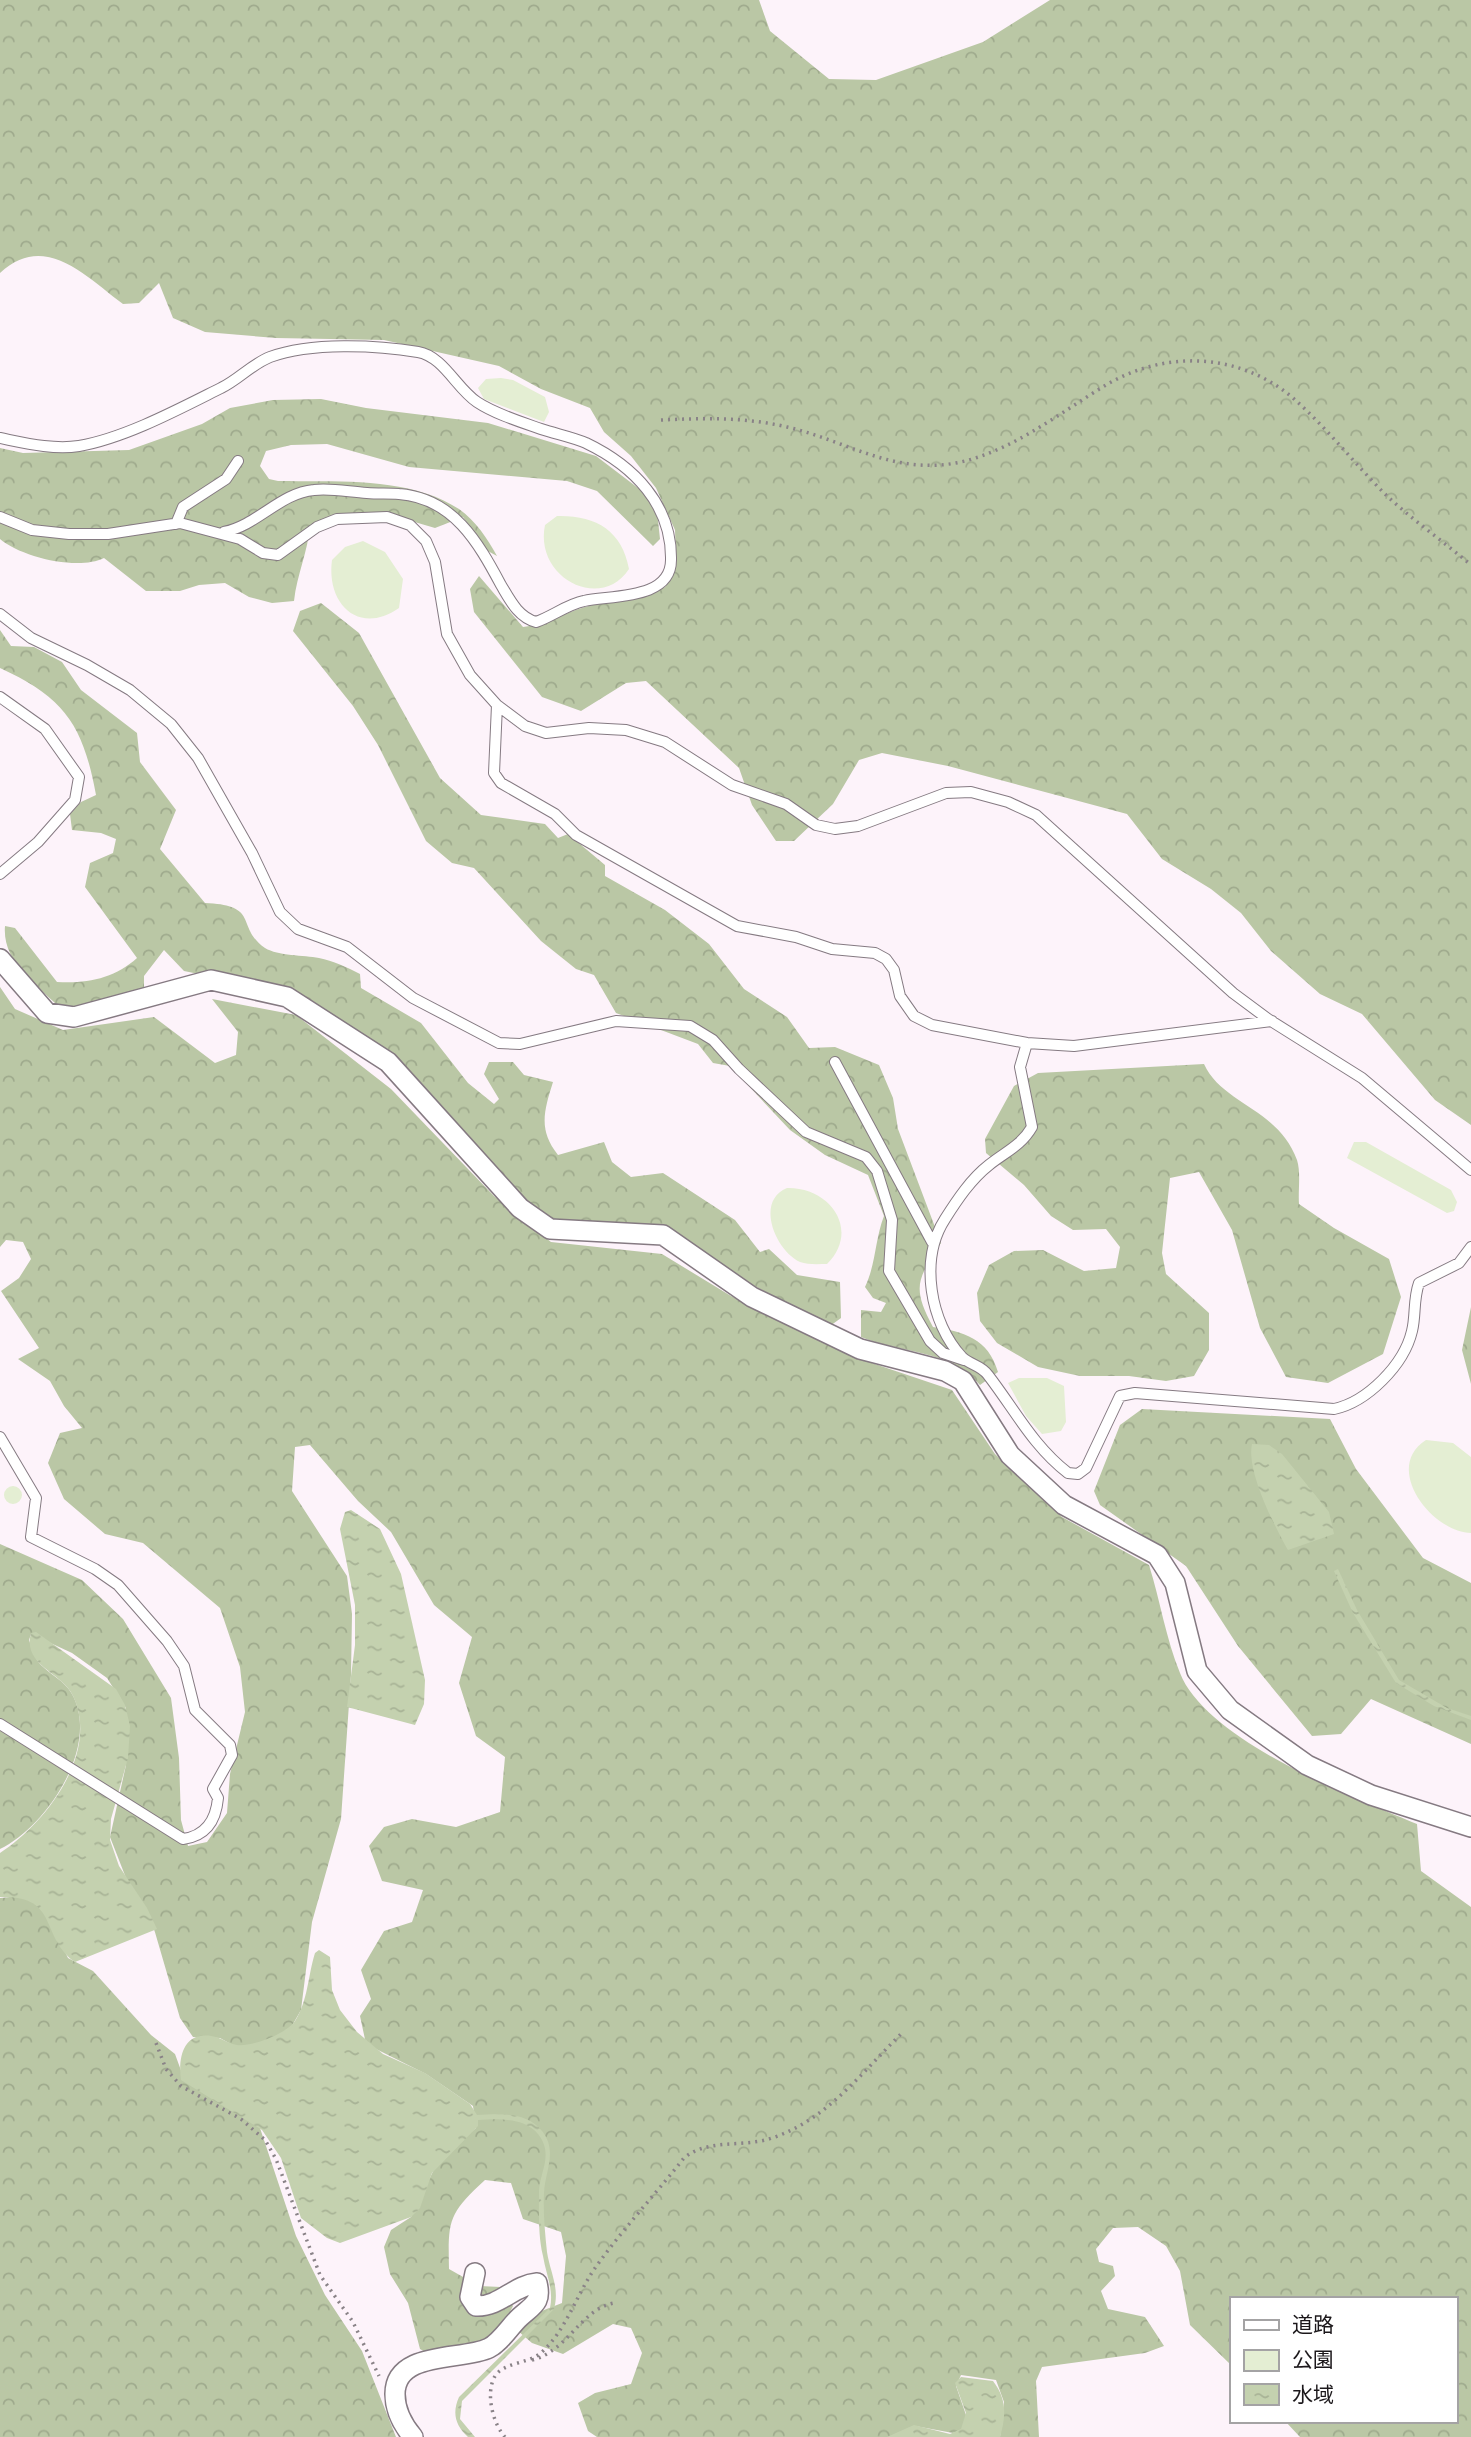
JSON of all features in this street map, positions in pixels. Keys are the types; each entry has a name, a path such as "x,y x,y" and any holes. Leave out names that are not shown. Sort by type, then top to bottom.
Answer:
{"street":[{"path":"0,959 47,1013 74,1017 211,980 287,997 388,1062 520,1208 550,1229 663,1235 752,1297 860,1349 945,1371 963,1381 1010,1455 1064,1506 1157,1555 1175,1583 1196,1671 1230,1710 1307,1765 1371,1795 1471,1827"},
{"path":"413,2437 395,2407 395,2387 406,2370 426,2360 491,2347 537,2305 540,2295 537,2283 524,2284 486,2306 476,2306 470,2297 475,2273"}],"lane":[{"path":"0,439 42,446 78,446 109,438 224,387 269,357 300,350 359,347 421,352 433,358 477,402 539,428 585,443 636,478 654,494 666,519 672,543 671,567 661,583 640,593 581,601 536,622 524,619 511,602 467,528 449,511 429,500 401,494 312,490 290,496 248,524 220,533"},
{"path":"176,524 183,508 226,479 238,461"},
{"path":"0,517 32,530 69,534 108,534 176,524 220,533 263,553 278,555 317,527 337,519 387,517 410,525 426,541 435,562 447,634 470,674 497,705 525,726 546,733 589,728 626,730 665,742 732,785 786,804 816,825 835,830 858,826 946,793 971,792 1008,802 1036,815 1233,993 1363,1078 1471,1170"},
{"path":"248,524 244,532 251,546"},
{"path":"0,614 31,638 130,690 171,724 198,758 224,810 251,853 280,912 298,929 347,947 413,998 499,1044 520,1044 616,1021 690,1026 713,1040 739,1069 806,1132 866,1157 877,1171 892,1220 889,1271 930,1341 943,1353 982,1367 1030,1438 1068,1473 1078,1474 1086,1468 1120,1396 1135,1393 1334,1409 1348,1406 1368,1394 1406,1346 1412,1331 1414,1297 1419,1283 1459,1263 1471,1247"},
{"path":"0,697 46,729 79,777 75,800 38,842 0,874"},
{"path":"497,705 494,773 500,783 555,814 576,835 737,926 796,937 832,949 875,953 886,959 894,970 900,996 914,1016 932,1025 1027,1043 1074,1046 1137,1035 1272,1021"},
{"path":"964,1360 948,1338 933,1299 930,1271 932,1242 964,1191 988,1166 1025,1139 1032,1127 1020,1067 1027,1043"},
{"path":"835,1062 932,1242"},
{"path":"0,1437 36,1497 32,1537 95,1569 118,1585 167,1641 184,1666 195,1710 230,1745 232,1755 213,1789 218,1798 211,1825 192,1838 183,1839 174,1836 0,1724"}],"path":[{"path":"661,420 740,418 788,427 876,458 907,465 941,465 967,461 999,449 1131,370 1179,359 1207,361 1241,368 1267,380 1293,398 1387,495 1471,565"},
{"path":"528,2361 542,2352 561,2329 572,2304 595,2269 684,2158 693,2151 709,2146 738,2145 772,2138 804,2124 839,2099 902,2033"},
{"path":"156,2043 166,2069 181,2085 241,2119 265,2140 276,2159 320,2275 354,2322 395,2407"},
{"path":"505,2437 493,2416 491,2393 495,2376 505,2368 552,2353 597,2309 614,2303"}],"green space":[{"path":"0,0 759,0 770,31 829,79 876,80 983,42 1050,0 1471,0 1471,1125 1435,1100 1362,1014 1320,994 1271,951 1241,913 1211,889 1162,859 1127,814 948,766 882,753 859,760 833,804 794,841 776,841 752,805 739,768 646,681 626,683 581,711 542,697 474,612 470,589 479,576 523,627 585,607 665,587 676,563 675,530 656,488 631,456 604,432 590,408 541,389 499,366 384,340 276,338 205,332 173,318 159,283 139,303 123,304 80,271 49,257 33,256 17,261 0,273"},
{"path":"486,379 513,380 545,397 549,412 544,422 484,399 478,388"},
{"path":"321,399 366,408 488,423 596,456 642,491 657,511 660,539 653,546 597,491 567,481 409,467 327,444 291,445 266,451 260,466 269,479 278,481 372,483 418,491 439,498 471,519 497,556 486,550 463,517 435,528 384,513 346,513 310,525 294,601 272,603 249,597 225,583 199,585 180,591 146,591 104,558 80,563 50,560 9,546 0,539 0,448 23,453 129,450 202,424 230,408 273,400"},
{"path":"557,516 583,518 605,528 620,544 629,569 617,582 603,588 587,588 572,583 559,574 544,544 545,525"},
{"path":"363,541 385,552 403,579 399,608 384,616 359,617 348,611 334,590 332,560 345,547"},
{"path":"321,603 359,633 440,778 481,815 545,824 558,838 568,834 605,865 605,876 665,910 709,944 744,989 787,1017 809,1048 835,1047 879,1065 893,1098 898,1129 941,1243 920,1283 926,1313 933,1327 965,1334 981,1344 988,1351 998,1372 980,1385 968,1373 940,1358 861,1337 861,1310 881,1312 886,1303 873,1298 865,1287 884,1216 868,1175 825,1155 790,1130 730,1066 713,1063 698,1044 616,1013 594,975 576,969 541,941 474,868 452,863 426,841 378,745 353,706 293,631 300,611"},
{"path":"0,630 11,646 34,647 62,662 81,690 137,733 140,762 176,810 160,849 205,903 234,908 241,913 256,940 270,951 324,959 360,974 361,988 421,1023 468,1083 494,1104 499,1099 484,1074 489,1062 513,1062 524,1075 553,1082 547,1102 545,1129 558,1155 604,1142 612,1162 631,1177 663,1173 735,1220 760,1252 769,1249 797,1275 840,1282 841,1318 830,1326 641,1226 563,1221 537,1213 391,1057 287,992 184,971 164,950 144,976 144,988 77,1007 57,1005 14,961 5,939 5,926 15,928 57,982 79,982 110,975 137,958 85,887 90,863 113,853 116,839 101,833 72,830 70,814 81,802 96,795 85,750 68,716 56,703 22,679 0,668"},
{"path":"0,987 15,1009 63,1030 154,1017 215,1063 236,1055 238,1032 212,999 296,1015 391,1089 494,1196 551,1242 662,1254 731,1296 860,1359 952,1390 995,1454 1062,1517 1149,1565 1171,1647 1180,1673 1195,1698 1219,1721 1284,1764 1417,1824 1421,1871 1471,1907 1471,2437 1300,2437 1287,2423 1457,2423 1457,2297 1230,2297 1230,2364 1190,2325 1180,2271 1166,2246 1138,2227 1113,2228 1096,2249 1099,2262 1113,2266 1115,2276 1101,2291 1108,2309 1145,2317 1164,2346 1145,2353 1042,2367 1036,2381 1039,2437 1000,2437 1004,2402 996,2380 961,2375 956,2386 966,2415 964,2429 953,2433 915,2426 893,2437 597,2437 588,2431 578,2403 595,2393 631,2384 642,2353 631,2328 613,2324 563,2354 532,2343 518,2331 539,2312 562,2303 566,2256 561,2232 523,2219 511,2183 485,2180 457,2210 450,2228 449,2269 479,2286 501,2287 513,2306 497,2330 479,2342 429,2354 420,2349 408,2303 390,2274 384,2247 391,2230 411,2217 440,2157 476,2128 473,2106 426,2074 366,2044 360,2016 371,1999 361,1970 384,1931 412,1922 423,1890 382,1881 369,1846 384,1827 412,1819 456,1827 500,1812 505,1757 476,1736 459,1683 472,1637 434,1605 391,1532 358,1501 310,1445 295,1447 292,1491 347,1576 352,1614 351,1675 341,1819 312,1922 301,2010 289,2031 243,2051 220,2038 193,2037 180,2018 152,1922 126,1878 110,1837 126,1765 126,1708 107,1678 72,1653 31,1634 29,1640 39,1663 66,1685 72,1694 79,1715 79,1737 74,1760 51,1804 35,1823 0,1849 0,1544 82,1580 123,1619 171,1698 179,1758 181,1820 188,1846 207,1842 227,1813 230,1774 245,1712 240,1667 220,1608 143,1543 105,1534 64,1499 48,1463 60,1433 82,1428 64,1406 50,1381 18,1359 39,1348 1,1291 19,1278 31,1259 23,1242 6,1240 0,1247"},
{"path":"1204,1064 1223,1089 1264,1117 1288,1143 1298,1165 1299,1204 1334,1228 1389,1259 1401,1297 1383,1354 1328,1383 1286,1377 1260,1328 1232,1230 1199,1172 1170,1178 1162,1253 1166,1274 1209,1313 1209,1350 1194,1376 1166,1381 1129,1376 1080,1376 1038,1367 997,1343 980,1321 977,1293 989,1265 1014,1251 1043,1250 1084,1271 1116,1268 1120,1247 1106,1229 1073,1230 1051,1216 1024,1185 986,1153 985,1139 1014,1086 1038,1073"},
{"path":"1354,1142 1366,1142 1451,1190 1457,1202 1454,1211 1447,1213 1347,1158"},
{"path":"787,1188 816,1195 836,1213 841,1225 841,1238 837,1251 827,1264 800,1262 791,1256 776,1237 770,1214 772,1203 777,1194"},
{"path":"1471,1307 1471,1384 1462,1350"},
{"path":"1019,1378 1047,1378 1064,1386 1066,1422 1061,1431 1042,1434 1026,1416 1008,1383"},
{"path":"1142,1409 1330,1419 1356,1469 1423,1558 1471,1583 1471,1744 1371,1699 1341,1734 1312,1736 1238,1646 1186,1566 1100,1505 1094,1491 1120,1425"},
{"path":"1426,1440 1453,1443 1471,1457 1471,1533 1456,1530 1441,1522 1417,1497 1409,1466 1414,1452"},
{"path":"13,1486 19,1489 22,1495 19,1501 13,1504 7,1501 4,1495 7,1489"},
{"path":"20,1896 44,1907 68,1958 93,1971 151,2035 175,2054 183,2076 259,2125 296,2236 325,2295 362,2351 396,2437 0,2437 0,1898"}],"water":[{"path":"1252,1444 1269,1445 1282,1454 1329,1512 1334,1534 1288,1550 1257,1483 1251,1455"},
{"path":"351,1510 380,1529 401,1574 425,1680 424,1704 415,1725 347,1707 355,1645 355,1605 340,1529 345,1512"},
{"path":"1338,1569 1357,1610 1399,1680 1447,1708 1471,1716 1471,1720 1434,1706 1396,1683 1353,1613 1334,1571"},
{"path":"36,1632 116,1689 125,1705 130,1726 128,1758 111,1819 110,1840 119,1866 147,1908 157,1929 75,1962 64,1952 41,1910 19,1898 0,1897 0,1853 35,1824 64,1785 74,1763 79,1740 80,1718 73,1696 32,1653 31,1633"},
{"path":"319,1950 330,1957 332,1990 340,2010 357,2032 383,2054 425,2073 470,2104 477,2115 520,2117 536,2125 547,2139 550,2154 544,2193 544,2215 547,2252 556,2301 554,2309 462,2401 460,2419 475,2437 468,2437 458,2423 455,2414 459,2397 550,2308 550,2288 539,2224 539,2191 546,2156 543,2141 538,2134 526,2124 518,2122 478,2120 478,2126 432,2173 420,2208 411,2217 340,2243 327,2238 301,2218 281,2158 262,2130 181,2080 180,2063 184,2048 194,2038 211,2036 243,2045 268,2039 291,2026 303,2005 315,1953"},
{"path":"961,2377 993,2381 998,2388 1004,2408 1000,2437 887,2437 914,2425 950,2434 961,2429 966,2413 955,2383"}]}
